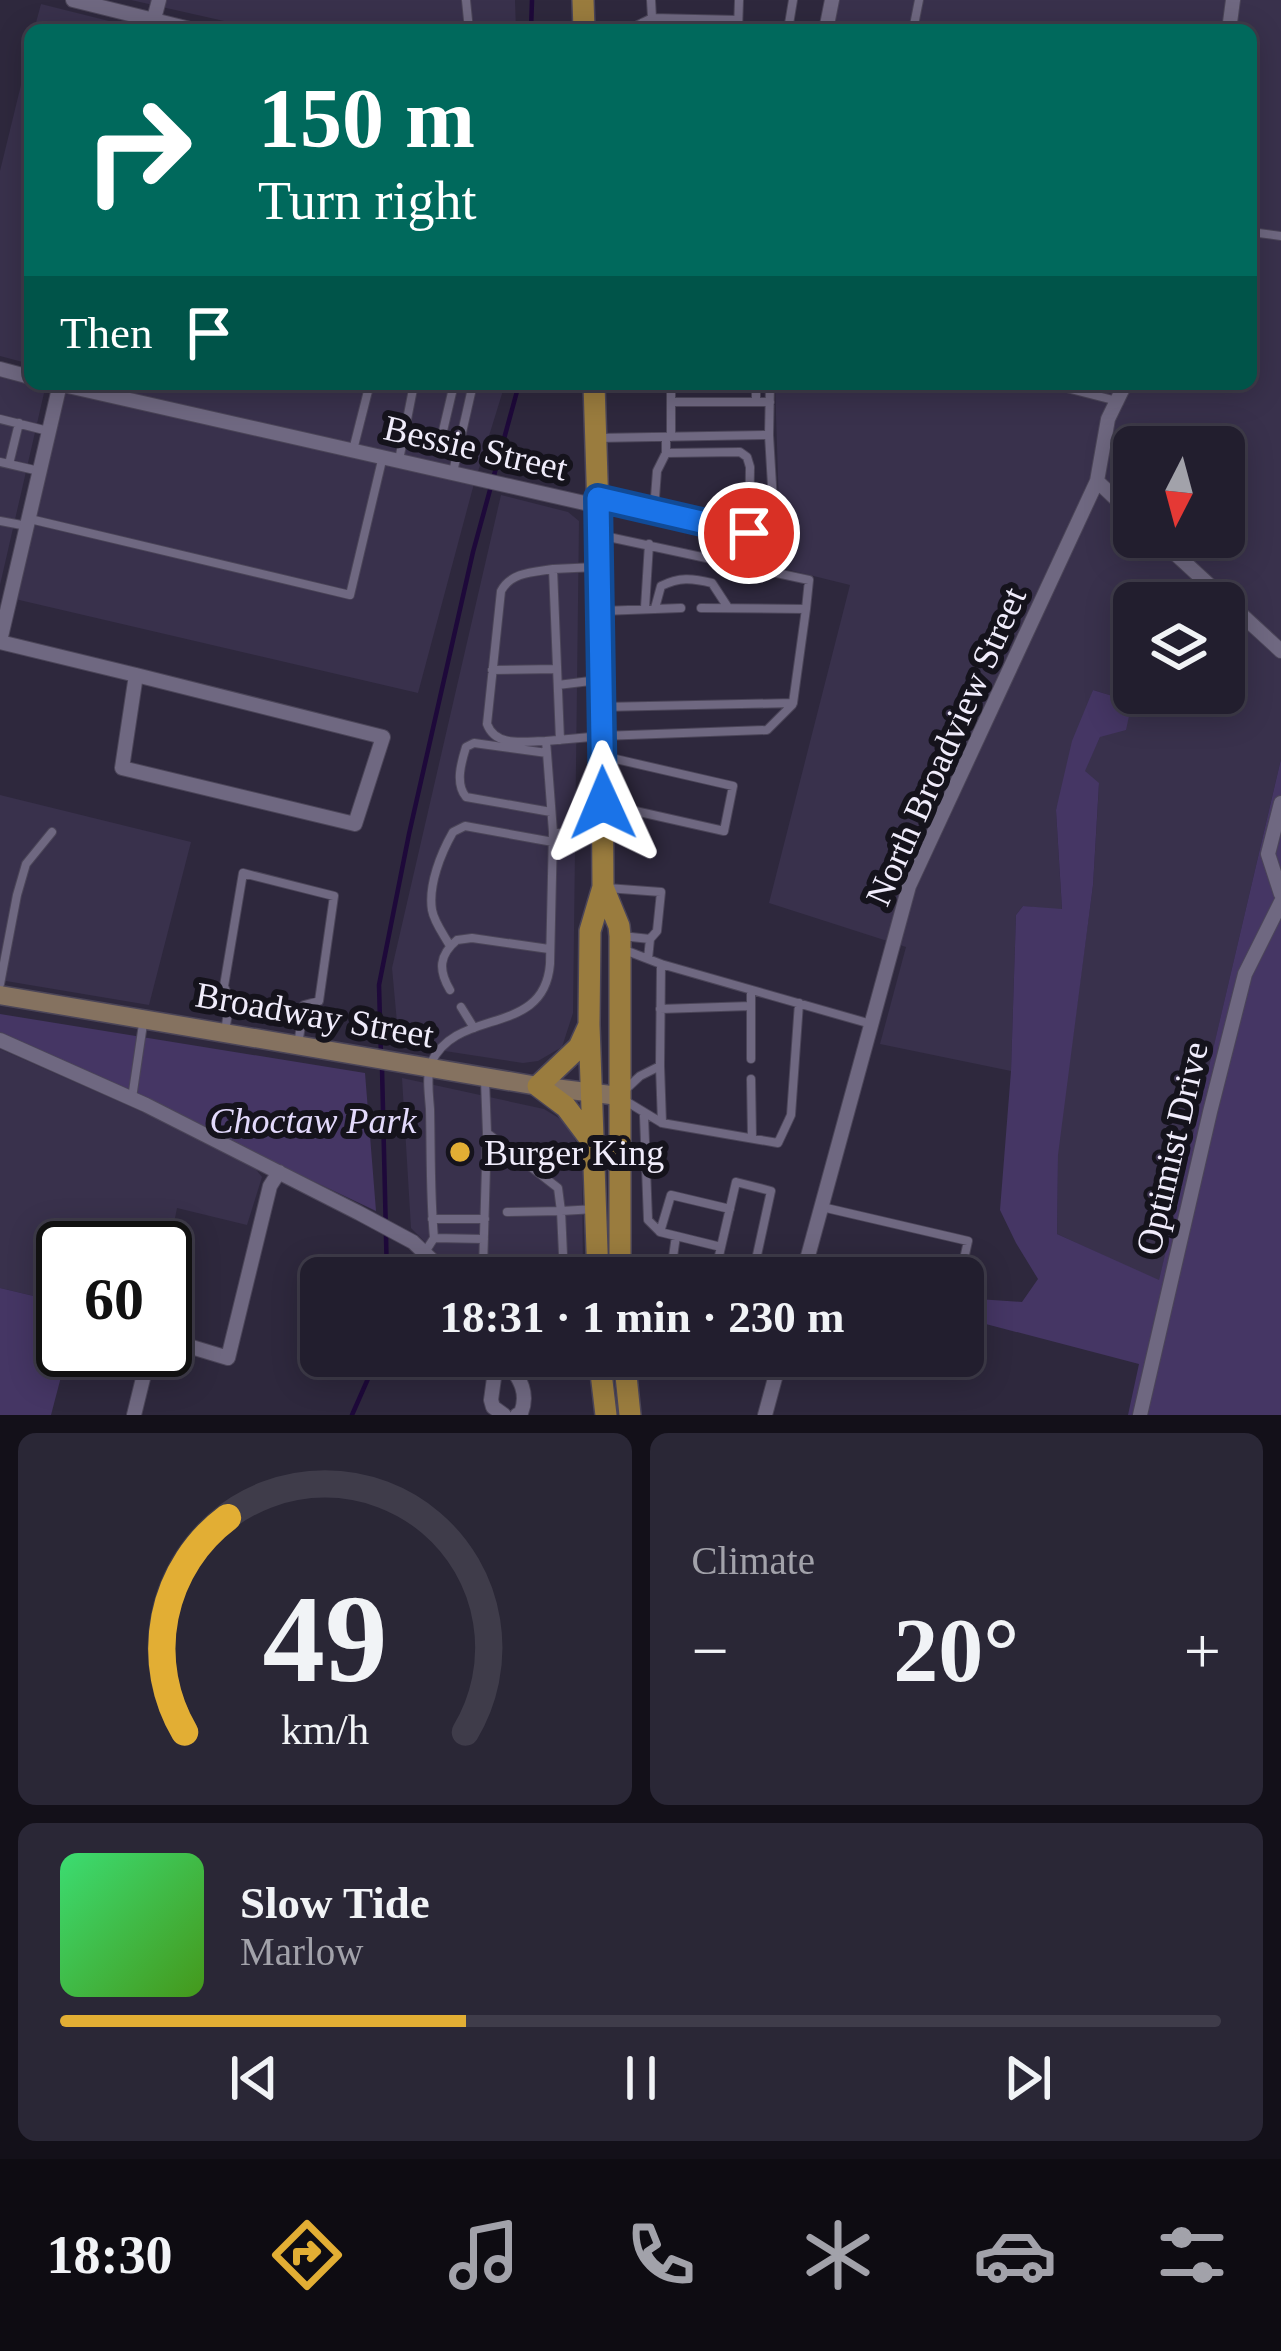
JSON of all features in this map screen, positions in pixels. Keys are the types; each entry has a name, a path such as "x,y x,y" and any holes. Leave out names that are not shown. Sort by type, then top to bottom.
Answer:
{"main road":[{"path":"594,390 604,841 604,887 590,931 597,1257"},
{"path":"604,887 620,942 620,1257"},
{"name":"Broadway Street","path":"0,995 619,1096"},
{"path":"590,1025 579,1047 538,1086 566,1107 594,1144"},
{"path":"601,1377 606,1415"},
{"path":"626,1377 630,1415"}],"street":[{"path":"73,0 150,24"},
{"path":"59,390 28,522 7,584 0,642 136,675 383,737 355,824 122,768 136,675"},
{"name":"Bessie Street","path":"87,390 598,502"},
{"name":"North Broadview Street","path":"808,1257 909,886 1096,481 1108,419 1122,390"},
{"path":"1096,481 1113,497"},
{"path":"1180,558 1281,651"},
{"name":"Optimist Drive","path":"1139,1415 1245,974 1281,898 1268,854 1281,802"},
{"path":"0,1040 279,1172 429,1257"},
{"path":"192,1347 228,1358 270,1186 279,1172"},
{"path":"134,1415 143,1377"},
{"path":"496,1377 491,1400 504,1415"},
{"path":"517,1377 526,1401 517,1415"},
{"path":"764,1415 775,1377"}],"lane":[{"path":"651,0 652,18"},
{"path":"642,23 652,18 726,24"},
{"path":"0,521 28,522 350,595 391,458 405,428 413,390"},
{"path":"405,428 442,435 453,390"},
{"path":"457,473 471,390"},
{"path":"654,511 657,470 666,453 671,390"},
{"path":"756,390 756,402"},
{"path":"598,502 770,537 774,519 770,390"},
{"path":"1074,390 1117,401"},
{"path":"353,450 368,391"},
{"path":"671,402 770,402"},
{"path":"0,419 50,431"},
{"path":"19,423 4,463 40,471"},
{"path":"596,438 769,436"},
{"path":"666,453 740,452 746,457 750,466 749,533"},
{"path":"598,535 808,580 794,703 766,730 602,746"},
{"path":"649,544 650,608"},
{"path":"599,567 553,568 504,584 498,602 487,724 491,734 503,741 560,740 602,746 733,786 724,831 603,803"},
{"path":"553,568 560,740"},
{"path":"650,608 661,586 691,578 712,583 728,607"},
{"path":"601,611 681,608"},
{"path":"700,608 806,609"},
{"path":"492,670 557,669"},
{"path":"558,685 601,680"},
{"path":"601,707 794,703"},
{"path":"434,1238 420,1065 447,1041 523,1011 536,1002 549,976 553,837 546,741"},
{"path":"547,753 474,743 464,751 459,780 466,797 551,812"},
{"path":"450,946 434,917 432,896 453,832 465,826 604,841"},
{"path":"0,984 26,864 52,832"},
{"path":"225,1033 230,1001 224,986 243,873 334,896 319,1001 304,1005 298,1045"},
{"path":"604,887 661,892 658,931 650,939 620,942"},
{"path":"648,959 650,939"},
{"path":"450,990 441,968 445,952 457,940 549,949"},
{"path":"620,942 661,964 871,1024"},
{"path":"661,964 662,1123"},
{"path":"751,990 752,1059"},
{"path":"660,1066 640,1076 619,1096 662,1123 778,1143 791,1115 799,1004"},
{"path":"660,1009 751,1006"},
{"path":"460,1007 474,1028"},
{"path":"132,1099 144,1018"},
{"path":"483,1257 485,1077"},
{"path":"752,1079 752,1138"},
{"path":"644,1114 648,1220 660,1232 721,1247"},
{"path":"488,1133 558,1188 560,1257"},
{"path":"719,1257 736,1182 771,1191 757,1257"},
{"path":"660,1232 671,1195 730,1209"},
{"path":"821,1206 968,1240 964,1257"},
{"path":"507,1212 596,1209"},
{"path":"433,1220 485,1219"},
{"path":"673,1257 676,1236"},
{"path":"419,1248 434,1238 484,1239"}],"shaded area":[{"path":"131,0 515,0 516,24 237,24"},
{"path":"835,0 1281,0 1281,759 1159,1281 1057,1234 1058,1147 1093,885 1099,784 1084,771 1100,737 1120,714 1245,714 1245,582 1113,582 1113,696 1093,690 1056,810 1062,910 1023,906 1016,915 1011,1071 880,1044 906,947 769,903 850,585 781,568 775,390 1257,390 1257,24 829,24"},
{"path":"41,4 121,24 36,24"},
{"path":"24,73 24,362 0,356 0,171"},
{"path":"0,377 24,382 24,390 44,393 0,585"},
{"path":"67,390 503,390 418,693 15,599"},
{"path":"501,495 568,512 579,521 573,1013 562,1047 538,1061 523,1063 399,1044 392,968"},
{"path":"0,795 191,842 149,1005 0,980"},
{"path":"0,1049 156,1118 254,1167 262,1177 247,1225 177,1208 174,1221 36,1221 36,1297 0,1288"},
{"path":"402,1078 544,1109 570,1125 582,1161 583,1257 440,1257 411,1228"}],"green space":[{"path":"1093,690 1113,696 1113,714 1129,714 1126,730 1100,737 1085,771 1099,783 1093,885 1058,1155 1057,1234 1159,1280 1281,759 1281,1415 1128,1415 1139,1364 984,1323 984,1299 1022,1302 1038,1279 1000,1210 1016,915 1023,906 1062,909 1056,810 1072,741"},
{"name":"Choctaw Park","path":"0,1014 365,1073 376,1211 111,1085 0,1040"},
{"path":"0,1288 36,1297 36,1377 61,1377 51,1415 0,1415"}],"waterway":[{"path":"531,24 532,0"},
{"path":"381,1056 379,985 409,834 473,552 517,390"},
{"path":"382,1068 386,1257"},
{"path":"352,1415 369,1377"}],"place":[{"name":"Burger King","path":"460,1152"}],"route":[{"path":"603,803 598,498 749,533"}]}
